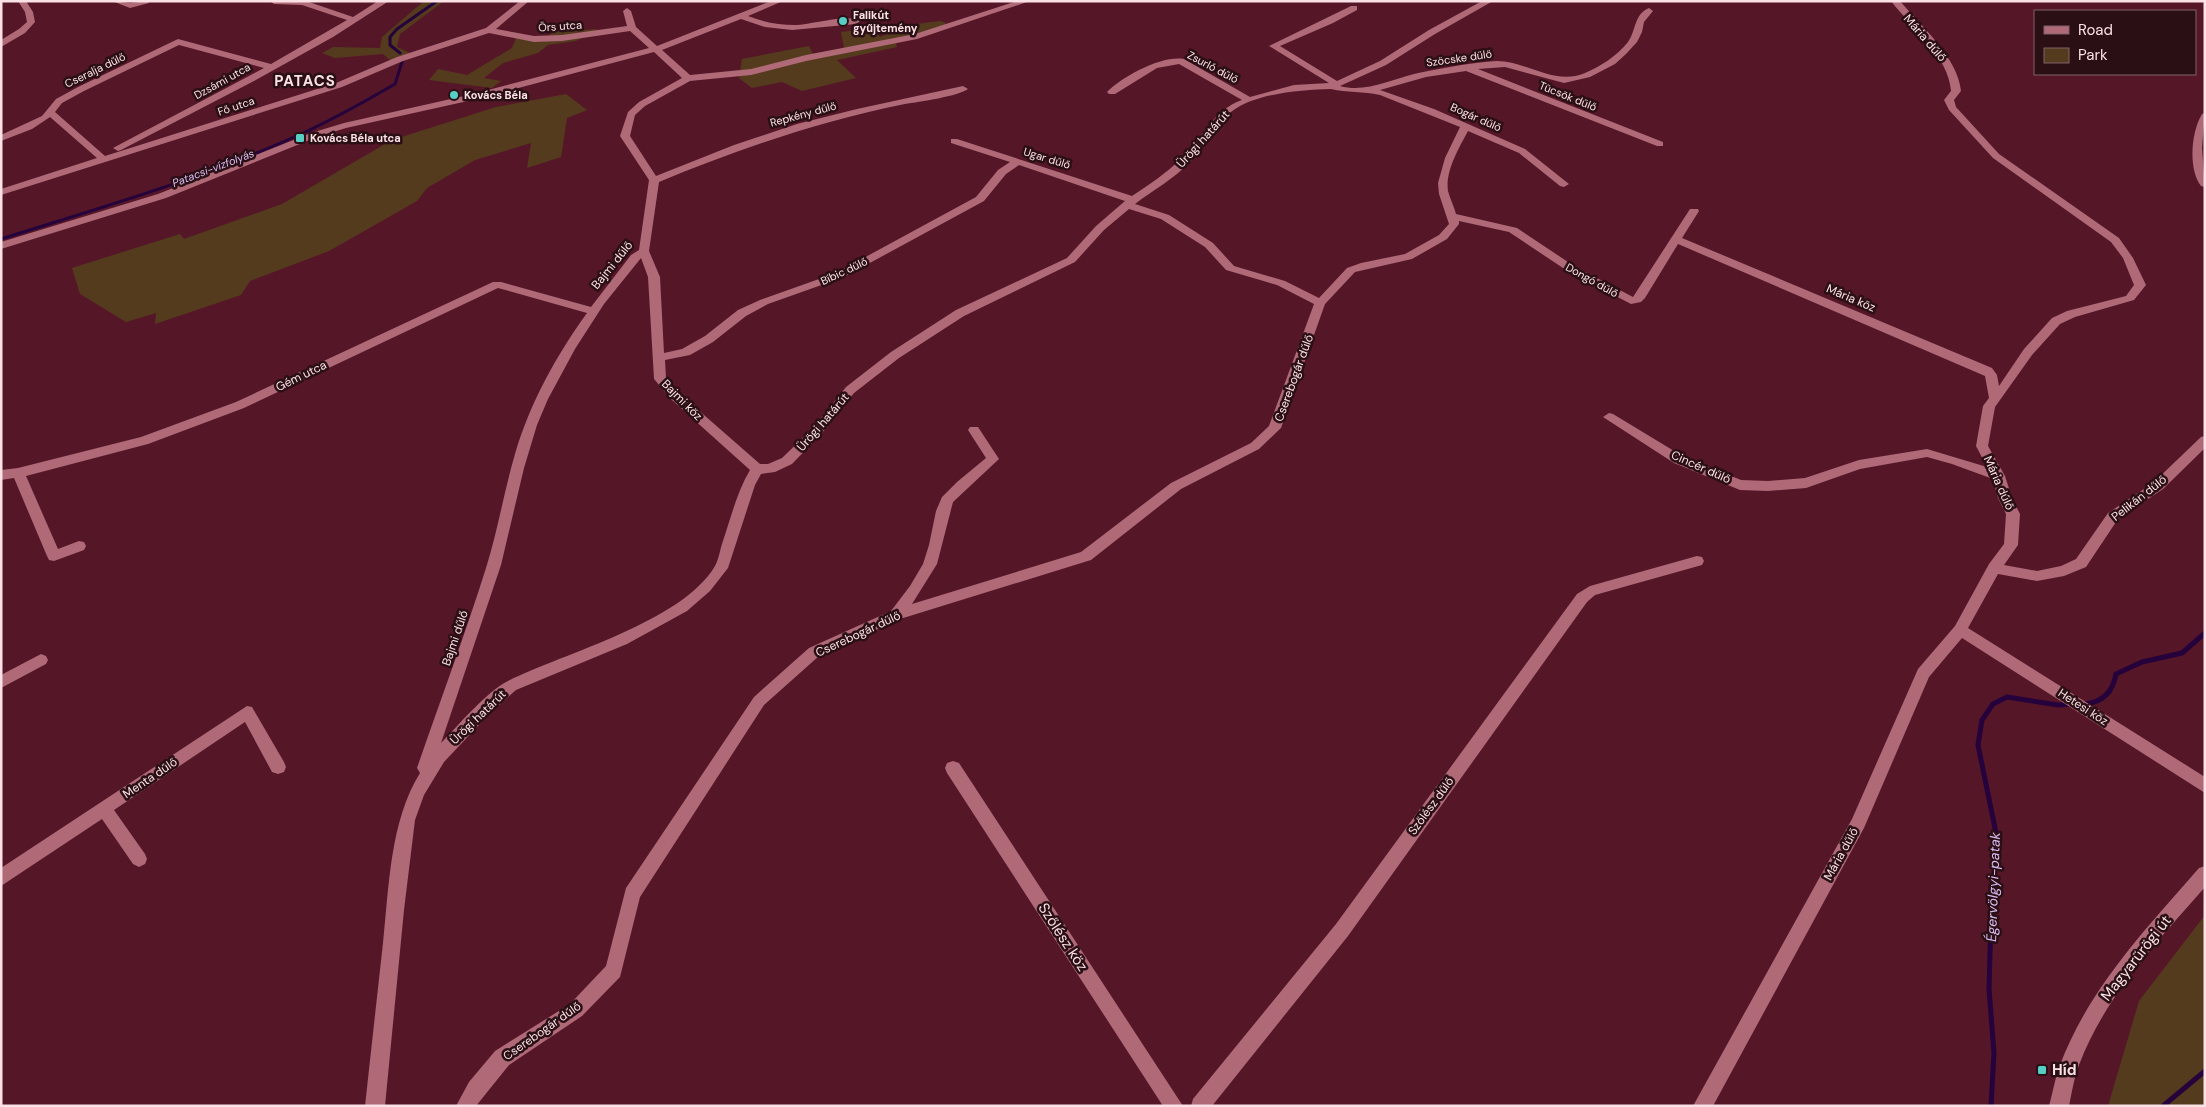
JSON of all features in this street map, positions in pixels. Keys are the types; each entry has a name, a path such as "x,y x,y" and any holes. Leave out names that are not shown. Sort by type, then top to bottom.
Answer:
{"street":[{"path":"1,44 22,31 31,22 29,12 22,1"},
{"path":"116,1 126,6 135,7 145,3"},
{"path":"274,1 303,3 355,20"},
{"name":"Dzsámi utca","path":"65,172 197,108 355,20 367,10 385,1"},
{"name":"Fő utca","path":"1,192 339,85 400,59 489,30 525,1"},
{"path":"1,246 180,189 314,135 344,126 474,97 655,49 779,1"},
{"path":"654,180 625,136 631,114 642,104 688,78 751,72 806,58 917,36 1026,1"},
{"name":"Ürögi határút","path":"375,1106 396,901 407,820 417,792 438,757 487,706 511,686 622,640 682,607 706,587 721,568 748,485 756,469 770,469 787,461 818,430 850,390 895,355 960,313 1071,260 1100,228 1186,160 1227,110 1249,100 1294,88 1333,85 1353,78 1383,63 1432,32 1489,1"},
{"name":"Mária dűlő","path":"1702,1106 1858,823 1923,673 1960,630 1994,568 2011,545 2013,514 2005,498 1999,476 1982,446 1989,406 2028,352 2056,322 2071,314 2130,298 2140,285 2128,258 2115,240 1996,156 1952,108 1949,100 1956,91 1955,78 1946,61 1895,1"},
{"path":"1333,85 1273,46 1330,21 1354,8"},
{"name":"Szöcske dűlő","path":"1333,85 1342,91 1370,90 1427,74 1504,64 1547,78 1566,81 1577,79 1594,72 1618,57 1632,45 1640,30 1640,21 1648,11"},
{"path":"627,12 632,28 688,78"},
{"path":"740,16 763,24 807,28 856,21"},
{"name":"Örs utca","path":"489,30 534,39 562,38 632,28"},
{"name":"Cseralja dűlő","path":"1,138 29,127 51,113 60,101 178,42 270,67"},
{"name":"Zsurló dűlő","path":"1112,92 1127,81 1172,60 1181,61 1249,100"},
{"name":"Tücsök dűlő","path":"1469,69 1660,144"},
{"name":"Repkény dűlő","path":"654,180 747,142 790,129 963,89"},
{"name":"Bogár dűlő","path":"1370,90 1404,100 1522,151 1564,184"},
{"path":"51,113 100,156"},
{"path":"2205,116 2198,129 2196,147 2202,180 2205,184"},
{"path":"1320,303 1351,270 1361,266 1408,257 1443,237 1454,224 1443,189 1444,176 1465,127"},
{"name":"Ugar dűlő","path":"954,141 1116,194 1130,203 1165,217 1209,245 1230,268 1245,274 1281,283 1320,303"},
{"name":"Bíbic dűlő","path":"658,358 686,352 709,339 742,313 764,302 840,276 908,236 980,199 1002,172 1017,162"},
{"name":"Bajmi dűlő","path":"417,792 490,580 522,452 540,401 580,329 635,257 644,251 654,180"},
{"name":"Dongó dűlő","path":"1452,216 1513,230 1570,268 1631,301 1637,300 1641,296 1657,267 1694,211"},
{"name":"Mária köz","path":"1676,239 1988,371 1991,375 1995,400"},
{"name":"Bajmi köz","path":"644,251 654,277 660,379 676,397 756,469"},
{"name":"Gém utca","path":"1,475 18,473 144,441 240,405 497,284 593,311"},
{"name":"Cserebogár dűlő","path":"465,1106 476,1089 502,1058 576,1010 614,970 632,894 759,701 814,652 895,615 1086,556 1176,486 1255,446 1275,428 1320,303"},
{"name":"Cincér dűlő","path":"1609,417 1679,460 1740,485 1768,486 1806,483 1859,465 1927,453 1955,460 1999,476"},
{"path":"895,615 911,596 924,576 935,547 942,513 948,498 993,459 974,430"},
{"name":"Pelikán dűlő","path":"1994,568 2037,576 2064,571 2081,563 2113,516 2158,486 2205,440"},
{"path":"18,473 54,556 79,546"},
{"name":"Szőlész dűlő","path":"1200,1106 1342,930 1582,598 1590,591 1697,561"},
{"name":"Hetesi köz","path":"1960,630 2205,786"},
{"path":"1,682 41,660"},
{"name":"Menta dűlő","path":"1,878 247,712 278,766"},
{"name":"Szőlész köz","path":"953,768 1174,1106"},
{"path":"104,809 139,859"},
{"name":"Magyarürögi út","path":"2059,1106 2070,1062 2092,1018 2116,980 2205,874"}],"green space":[{"path":"424,1 444,1 400,34 397,47 410,53 390,60 383,54 335,58 322,53 333,47 380,48 382,37"},
{"path":"941,21 947,24 896,43 897,47 837,60 856,78 802,91 782,82 752,88 739,78 742,59 809,46 813,54 844,48 841,32 873,28 880,37 908,25"},
{"path":"598,29 576,41 548,45 538,53 503,63 484,78 501,81 492,88 429,80 438,69 467,75 512,48 516,38 507,36 513,32 534,37 546,37 554,32"},
{"path":"566,94 587,110 567,118 561,157 527,168 531,143 475,160 427,188 417,201 329,251 250,281 241,295 155,324 156,313 126,322 80,294 72,268 180,234 184,239 282,204 392,140 496,107"},
{"path":"2205,915 2205,1106 2108,1106 2139,1001"}],"waterway":[{"name":"Patacsi-vízfolyás","path":"400,53 390,45 390,37 397,29 437,1"},
{"name":"Patacsi-vízfolyás","path":"1,239 191,178 265,150 349,110 395,84 402,62"},
{"name":"Égervölgyi-patak","path":"2085,704 2097,701 2106,695 2110,691 2116,674 2142,662 2182,653 2205,633"},
{"name":"Égervölgyi-patak","path":"1991,1106 1994,1053 1989,989 1991,919 1997,838 1978,745 1982,720 1993,704 2007,697 2058,705 2072,704"},
{"path":"2163,1106 2205,1071"}],"place":[{"name":"Falikút gyűjtemény","path":"843,21"},
{"name":"Kovács Béla","path":"454,95"},
{"name":"Kovács Béla utca","path":"300,138"},
{"name":"Híd","path":"2042,1070"}],"district":[{"name":"PATACS","path":"305,81"}]}
